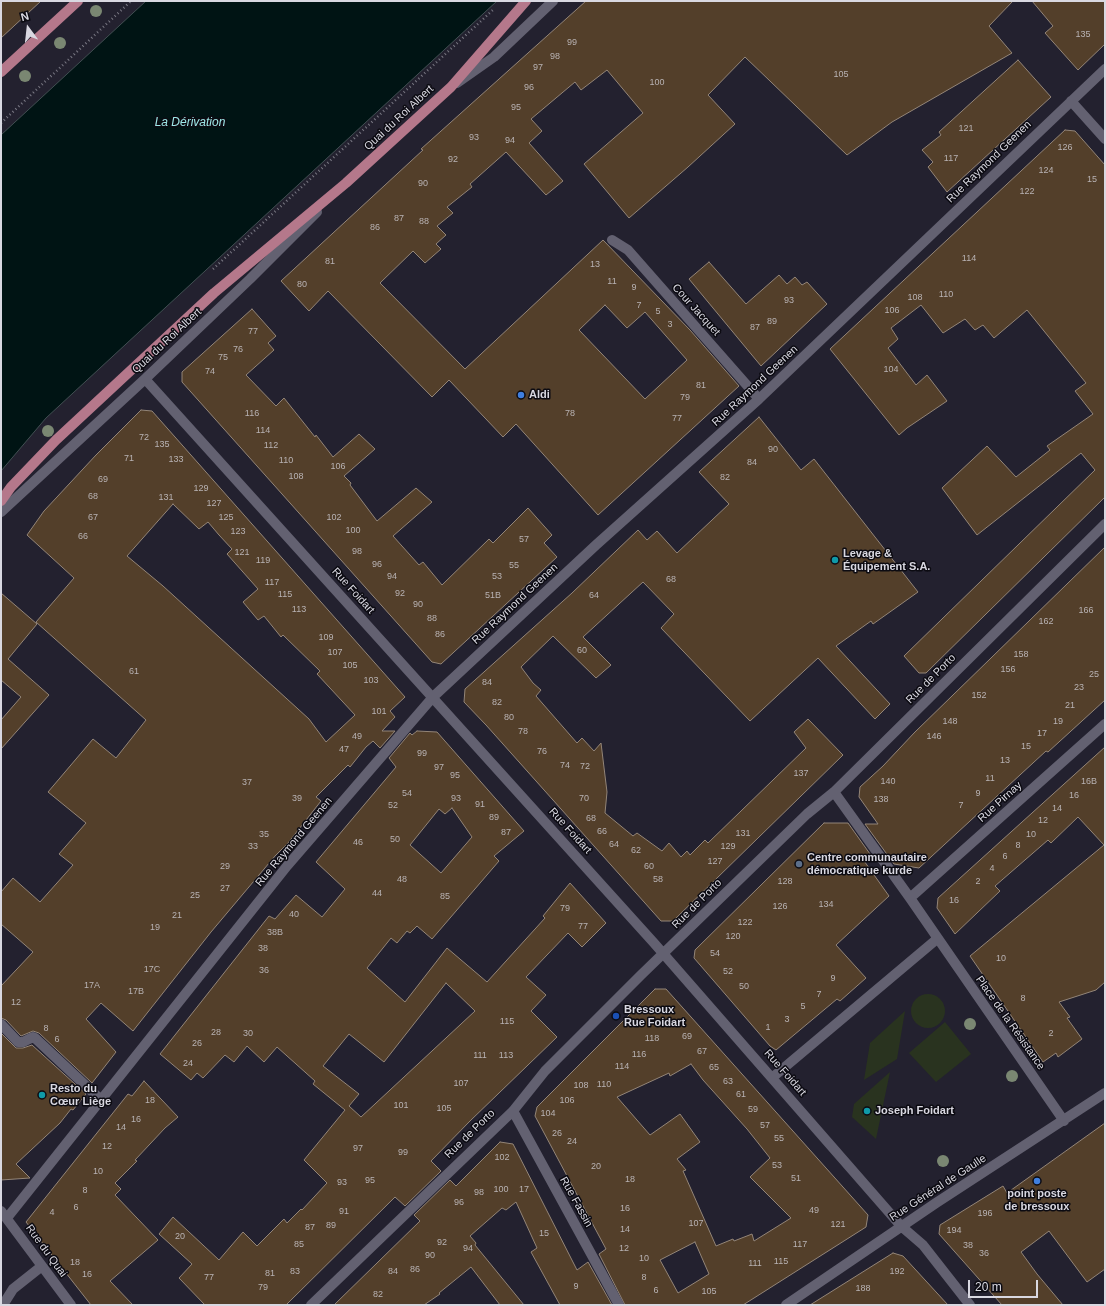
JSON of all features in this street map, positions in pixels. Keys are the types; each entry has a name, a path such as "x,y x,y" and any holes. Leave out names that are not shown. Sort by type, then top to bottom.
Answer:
{"main road":[{"path":"1,72 78,1"},
{"name":"Quai du Roi Albert","path":"1,502 11,487 56,440 208,298 346,183 451,87 526,1"}],"street":[{"name":"Quai du Roi Albert","path":"451,87 494,57 553,1"},
{"name":"Rue Raymond Geenen","path":"4,1214 101,1100 288,866 433,697 601,540 759,399 1105,69"},
{"path":"1071,101 1105,139"},
{"name":"Quai du Roi Albert","path":"1,512 250,280 346,183"},
{"name":"Cour Jacquet","path":"612,240 628,250 759,399"},
{"name":"Rue Foidart","path":"145,379 433,697 773,1077 901,1226 923,1245 970,1305"},
{"name":"Rue de Porto","path":"311,1305 513,1111 545,1071 663,954 807,814 834,792 1105,524"},
{"name":"Rue Pirnay","path":"910,898 1105,724"},
{"name":"Place de la Résistance","path":"834,792 910,898 1064,1121"},
{"path":"773,1077 937,939"},
{"path":"1,1024 18,1042 22,1042 33,1037 35,1038 101,1100"},
{"name":"Rue Général de Gaulle","path":"786,1305 901,1226 1105,1093"},
{"name":"Rue Fassin","path":"513,1111 619,1305"},
{"name":"Rue du Quai","path":"4,1214 71,1305"},
{"path":"3,1305 12,1289 42,1266"}],"path":[{"path":"1,123 131,1"},
{"path":"209,273 497,6"}],"green space":[{"path":"928,994 940,999 945,1011 940,1023 928,1028 916,1023 911,1011 916,999"},
{"path":"905,1011 897,1059 864,1080 870,1043"},
{"path":"945,1022 971,1054 936,1082 909,1053"},
{"path":"890,1072 876,1139 852,1117 854,1104"}],"water":[{"name":"La Dérivation","path":"146,1 497,1 46,418 1,471 1,135"}],"building":[{"path":"1,1 41,1 1,38"},
{"path":"586,1 1013,1 989,26 1012,53 892,122 847,155 745,57 708,95 735,124 629,218 584,164 643,113 607,70 581,90 575,82 531,119 542,131 529,143 563,181 546,195 506,152 470,184 472,187 447,207 453,213 437,226 446,235 436,244 441,249 425,263 413,251 380,283 465,369 603,240 690,330 739,386 598,515 516,424 503,437 449,380 432,397 328,291 309,311 281,281 423,150 421,149","holes":["605,305 627,328 645,312 687,360 645,399 579,330"]},
{"path":"1032,1 1105,1 1105,44 1078,70 1045,33 1053,26"},
{"path":"1018,60 1051,97 947,192 928,167 933,162 922,150 941,135 939,132"},
{"path":"1065,130 1075,131 1105,165 1105,497 926,673 919,673 904,656 1095,470 1081,453 977,535 942,488 987,446 1016,477 1050,450 1047,446 1093,414 1075,391 1086,383 1027,310 994,338 983,325 975,330 965,319 943,333 921,305 891,328 898,339 888,348 916,385 927,375 947,401 899,435 830,349"},
{"path":"709,262 746,304 779,275 787,284 795,277 802,285 807,282 827,304 761,366 689,279"},
{"path":"252,309 276,336 268,343 274,350 246,375 276,406 284,398 333,457 359,434 375,449 344,476 351,483 350,485 377,521 416,488 432,502 393,536 419,565 423,562 442,585 489,539 493,543 528,508 552,535 544,543 557,557 441,664 432,662 182,382 182,372"},
{"path":"141,410 152,411 405,697 390,711 395,717 382,731 395,731 380,748 373,741 366,747 350,767 348,765 316,797 321,801 288,843 275,856 211,932 133,1031 101,1003 86,1019 116,1052 92,1083 39,1033 33,1031 21,1036 6,1020 1,1018 1,986 33,952 1,924 1,892 13,878 40,902 73,865 59,854 86,823 48,792 93,739 116,758 146,720 36,622 74,578 27,535 44,511 96,455","holes":["173,504 199,529 208,522 232,549 227,554 258,589 243,602 258,620 264,616 281,637 283,635 320,671 317,674 355,715 326,742 309,719 163,586 127,556"]},
{"path":"759,417 801,470 814,459 918,592 873,624 871,621 836,646 890,704 875,719 818,658 750,721 661,628 674,614 643,582 583,637 611,665 596,678 553,636 521,667 533,683 541,690 536,696 577,743 582,738 594,751 601,743 607,792 605,813 633,836 637,833 662,851 669,843 681,857 687,851 690,855 705,840 708,843 806,748 794,732 808,719 843,755 673,921 661,921 464,702 465,689 572,593 638,530 647,540 657,531 677,553 729,504 699,472"},
{"path":"1105,547 1105,700 1048,752 1046,751 919,868 894,864 865,824 878,824 859,797 860,787"},
{"path":"1,593 37,624 8,659 49,695 1,749 1,720 21,697 1,680"},
{"path":"417,731 437,732 524,831 494,856 499,861 432,939 417,926 410,933 407,931 397,943 391,938 367,968 405,1002 447,948 487,982 545,918 543,916 570,883 606,923 582,947 568,933 526,977 546,995 531,1011 557,1037 431,1161 441,1171 405,1206 395,1197 286,1305 205,1305 179,1278 192,1264 159,1234 173,1217 219,1260 243,1232 257,1246 284,1219 287,1223 301,1209 302,1210 327,1183 304,1160 345,1110 313,1084 315,1081 277,1047 264,1062 247,1046 234,1062 225,1055 203,1078 197,1073 191,1080 160,1054 269,916 275,919 296,895 322,917 345,889 316,862 396,767 389,758 410,733 412,735","holes":["452,808 472,837 441,873 410,845 439,809 445,814","446,983 475,1011 361,1117 349,1106 359,1094 323,1066 349,1034 384,1062"]},
{"path":"1105,747 1105,982 1096,990 1059,1002 1070,1017 1067,1018 1082,1039 1058,1057 1056,1053 1043,1062 970,956 1104,845 1078,817 1051,843 1048,840 995,886 1000,891 955,934 937,908 938,898"},
{"path":"824,823 848,823 875,861 862,858 889,896 836,945 866,978 840,1001 837,999 776,1050 770,1046 694,958 695,950"},
{"path":"655,989 666,989 868,1215 866,1227 743,1305 625,1305 599,1254 606,1249 535,1116 537,1107","holes":["691,1064 770,1158 750,1177 791,1218 754,1241 752,1234 734,1241 733,1239 716,1246 683,1171 686,1170 677,1159 700,1142 680,1114 650,1135 617,1097 669,1073 670,1076","695,1242 709,1274 678,1293 660,1260"]},
{"path":"1,1033 16,1048 23,1048 32,1045 86,1094 60,1123 16,1164 30,1178 1,1180"},
{"path":"144,1081 178,1117 165,1128 135,1160 137,1161 115,1183 121,1189 115,1195 158,1240 110,1281 133,1305 91,1305 26,1222 128,1094 132,1096"},
{"path":"1105,1123 1105,1269 1087,1282 1049,1231 1021,1252 1063,1305 1002,1305 939,1234 940,1225 1003,1186 1007,1193"},
{"path":"500,1142 513,1144 577,1270 588,1262 612,1305 560,1305 531,1252 537,1248 516,1202 506,1210 502,1208 470,1236 476,1243 475,1245 524,1305 500,1305 471,1267 439,1293 440,1294 424,1305 334,1305 420,1221 414,1215 450,1180 456,1186"},
{"path":"893,1253 903,1256 948,1305 810,1305"}],"place":[{"name":"Aldi","path":"521,395"},
{"name":"Levage & Équipement S.A.","path":"835,560"},
{"name":"Centre communautaire démocratique kurde","path":"799,864"},
{"name":"Bressoux Rue Foidart","path":"616,1016"},
{"name":"Resto du Cœur Liège","path":"42,1095"},
{"name":"Joseph Foidart","path":"867,1111"},
{"name":"point poste de bressoux","path":"1037,1181"}]}
